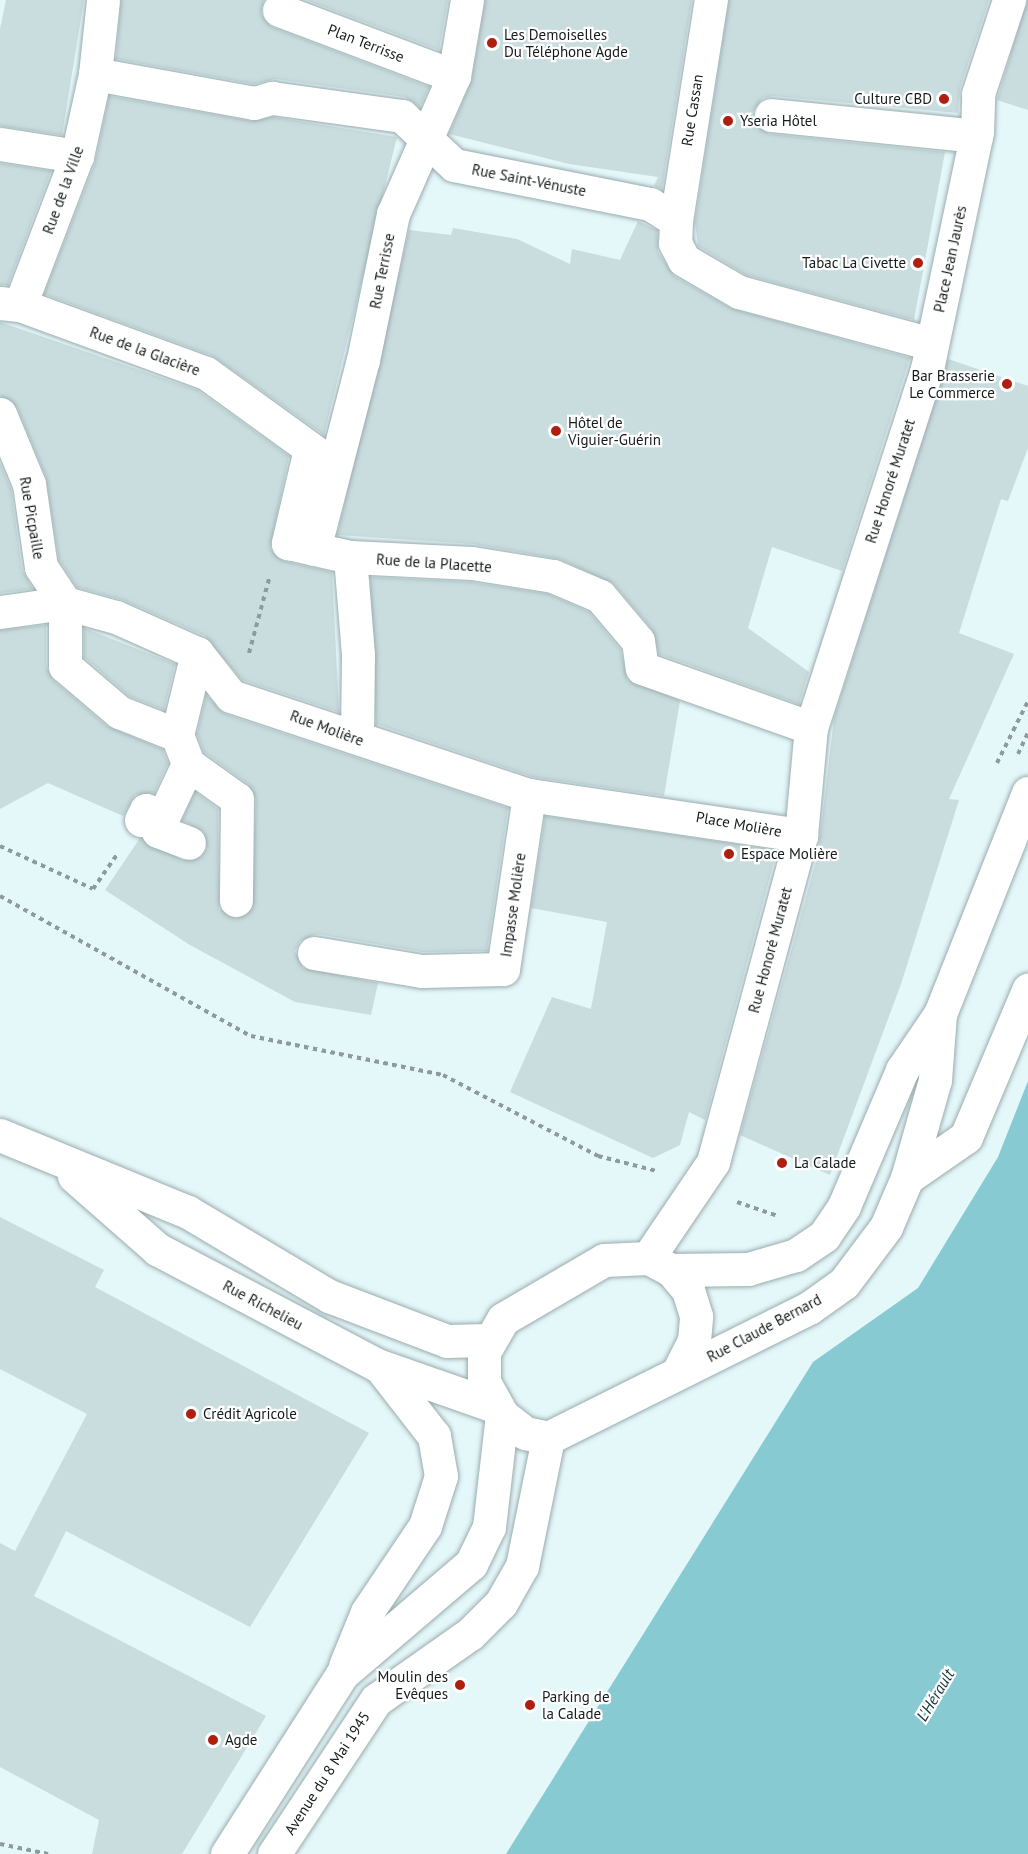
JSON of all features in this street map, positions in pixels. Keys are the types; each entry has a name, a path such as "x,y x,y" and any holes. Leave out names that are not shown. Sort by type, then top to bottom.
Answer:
{"main road":[{"name":"Rue de la Ville","path":"10,304 77,156 95,74 103,0"},
{"name":"Rue Terrisse","path":"301,546 323,457 393,214 453,76 467,0"},
{"name":"Rue Cassan","path":"676,220 711,0"},
{"name":"Place Jean Jaurès","path":"922,384 933,344 976,134 978,94 1010,0"},
{"name":"Plan Terrisse","path":"279,10 453,76"},
{"name":"Rue Saint-Vénuste","path":"95,74 254,103 272,98 350,106 402,116 454,165 650,204 676,220"},
{"path":"771,115 976,134"},
{"path":"0,144 77,156"},
{"path":"676,220 675,243 704,275 739,292 933,344"},
{"name":"Rue de la Glacière","path":"10,304 206,373 323,457"},
{"name":"Rue Honoré Muratet","path":"660,1264 698,1184 713,1162 801,836 812,728 922,384"},
{"name":"Rue Picpaille","path":"0,414 29,484 41,567 65,603"},
{"name":"Rue de la Placette","path":"301,546 350,557 472,563 553,576 600,596 639,641 642,668 812,728"},
{"path":"350,557 358,655 357,736"},
{"path":"65,603 65,666 119,712 183,749 237,799 236,900"},
{"path":"0,612 65,603 116,618 196,653 231,696"},
{"path":"189,843 158,831 152,818 183,749 196,653"},
{"name":"Rue Molière","path":"231,696 357,736 374,746 529,795 677,813"},
{"name":"Rue Claude Bernard","path":"660,1264 748,1269 796,1255 824,1236 844,1206 902,1070 940,1014 1028,793"},
{"name":"Impasse Molière","path":"314,952 422,971 503,969 529,795"},
{"name":"Place Molière","path":"677,813 801,836"},
{"path":"907,1178 966,1137 1028,990"},
{"name":"Rue Claude Bernard","path":"678,1372 809,1308 844,1283 886,1227 907,1178 936,1080 940,1014"},
{"name":"Rue Richelieu","path":"0,1136 188,1212 329,1296 447,1341 487,1340"},
{"name":"Rue Richelieu","path":"55,1159 158,1249 377,1365 500,1411"},
{"path":"604,1260 660,1264 688,1290 696,1316 694,1341 678,1372 548,1438 525,1432 500,1411 484,1382 487,1340 503,1319 604,1260"},
{"path":"227,1854 342,1674 367,1612 425,1526 441,1476 434,1436 377,1365"},
{"path":"342,1674 471,1564 489,1527 500,1411"},
{"name":"Avenue du 8 Mai 1945","path":"274,1854 376,1700 470,1634 501,1603 522,1566 548,1438"}],"path":[{"path":"231,696 252,644 275,553 301,546"},
{"path":"0,846 93,889 152,818"},
{"path":"0,896 251,1036 443,1075 598,1156 698,1184 789,1215"},
{"path":"0,1844 48,1854"}],"water":[{"name":"L'Hérault","path":"1028,1081 1028,1854 506,1854 813,1362 918,1288 998,1157"}],"building":[{"path":"6,0 84,0 62,135 0,126 0,29"},
{"path":"121,0 264,0 261,14 272,27 429,87 420,107 405,97 275,79 253,84 116,59"},
{"path":"306,0 448,0 439,50"},
{"path":"485,0 692,0 662,189 654,186 658,177 569,164 449,134 472,79"},
{"path":"729,0 989,0 960,88 958,113 773,96 763,98 752,113 754,123 769,134 945,152 914,320 746,275 698,246 695,222"},
{"path":"1028,0 1028,110 997,100"},
{"path":"109,96 251,121 273,117 397,137 324,435 213,356 44,294 95,163"},
{"path":"0,163 51,171 8,285 0,285"},
{"path":"638,221 657,230 658,252 674,276 730,308 910,358 842,571 772,547 748,628 809,672 799,704 659,654 652,629 614,584 560,559 473,544 337,535 409,230 451,235 453,228 517,239 570,264 572,249 620,260"},
{"path":"0,322 197,390 289,456 270,548 283,561 332,572 339,712 242,680 205,636 123,600 77,587 59,560 46,477 17,407 0,396"},
{"path":"948,359 1028,386 1028,448 1008,501 1001,499 959,633 1014,654 949,799 959,800 901,984 830,1175 740,1135 818,854 834,718"},
{"path":"0,463 11,489 22,570 33,589 0,593"},
{"path":"370,577 470,582 548,594 589,612 620,649 628,680 680,701 664,796 533,777 376,724"},
{"path":"46,625 46,666 53,680 107,726 162,749 168,763 154,793 135,795 123,816 48,783 0,809 0,630"},
{"path":"84,628 175,664 164,710 129,696 84,657"},
{"path":"206,695 225,714 508,808 487,951 423,952 317,934 300,941 295,951 303,968 378,983 371,1015 295,1002 190,945 105,890 140,838 182,860 201,857 207,849 204,832 182,820 195,792 218,809 219,909 236,919 252,909 256,799 248,784 204,752 197,734"},
{"path":"545,816 777,850 705,1120 689,1112 680,1145 653,1158 510,1092 552,997 591,1009 607,922 531,908"},
{"path":"0,1217 104,1270 95,1287 369,1433 250,1627 66,1531 34,1596 266,1716 182,1854 92,1854 99,1820 0,1767 0,1543 15,1551 87,1414 0,1369"}],"place":[{"name":"Les Demoiselles Du Téléphone Agde","path":"492,43"},
{"name":"Culture CBD","path":"944,99"},
{"name":"Yseria Hôtel","path":"728,121"},
{"name":"Tabac La Civette","path":"918,263"},
{"name":"Bar Brasserie Le Commerce","path":"1007,384"},
{"name":"Hôtel de Viguier-Guérin","path":"556,431"},
{"name":"Espace Molière","path":"729,854"},
{"name":"La Calade","path":"782,1163"},
{"name":"Crédit Agricole","path":"191,1414"},
{"name":"Moulin des Evêques","path":"460,1685"},
{"name":"Parking de la Calade","path":"530,1705"},
{"name":"Agde","path":"213,1740"}]}
